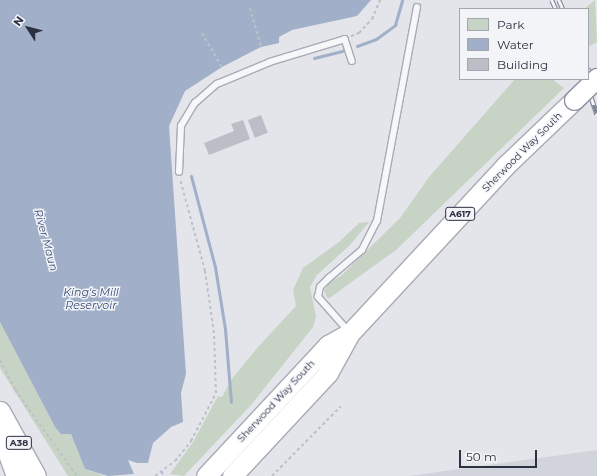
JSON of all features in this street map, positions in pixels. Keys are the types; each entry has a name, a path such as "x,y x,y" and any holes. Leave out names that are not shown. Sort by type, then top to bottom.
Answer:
{"highway":[{"name":"Sherwood Way South","path":"232,476 328,373 350,333 506,165 597,78"},
{"name":"Sherwood Way South","path":"206,476 328,345 350,333"},
{"name":"A38","path":"0,411 36,476"},
{"name":"A38","path":"0,432 16,476"}],"lane":[{"path":"350,333 318,297 320,287 362,250 370,239 377,221 396,101 417,8"},
{"path":"179,172 181,126 195,103 217,84 270,62 345,39 352,62"}],"path":[{"path":"345,39 359,33 372,19 380,0"},
{"path":"250,8 261,47"},
{"path":"202,33 222,67"},
{"path":"155,476 175,461 192,441 216,393 214,332 204,271 179,172"},
{"path":"0,360 15,390 77,476"},
{"path":"272,476 341,406"},
{"path":"161,472 166,476"}],"shaded area":[{"path":"597,450 597,476 409,476"}],"green space":[{"path":"595,0 597,42 589,46 589,8 585,8"},
{"path":"514,80 553,80 564,88 396,250 328,299 324,291 331,281 341,276 400,218 429,177"},
{"path":"369,222 350,245 317,275 310,287 316,317 313,327 251,405 184,476 170,474 193,442 218,396 222,397 231,380 258,347 296,306 293,290 303,268 339,242 359,223"},
{"path":"0,322 55,427 71,434 85,469 105,476 68,476 0,368"}],"water":[{"name":"King's Mill Reservoir","path":"0,0 371,0 357,16 292,30 279,37 279,43 261,47 222,67 185,91 169,126 186,374 181,393 183,422 171,427 153,443 148,463 137,463 128,460 134,474 108,476 85,469 71,434 61,434 55,427 0,322"}],"building":[{"path":"261,115 268,133 255,138 248,120"},
{"path":"243,120 250,139 209,155 204,143 234,131 231,124"}],"waterway":[{"path":"357,46 376,39 395,25 402,0"},
{"path":"314,58 345,50"},
{"path":"191,176 215,267 225,329 231,402"}],"railway":[{"path":"552,0 556,8"},
{"path":"559,0 563,8"},
{"path":"589,71 597,93"},
{"path":"585,80 597,114"}],"water label":[{"name":"River Maun","path":"46,240"}]}
